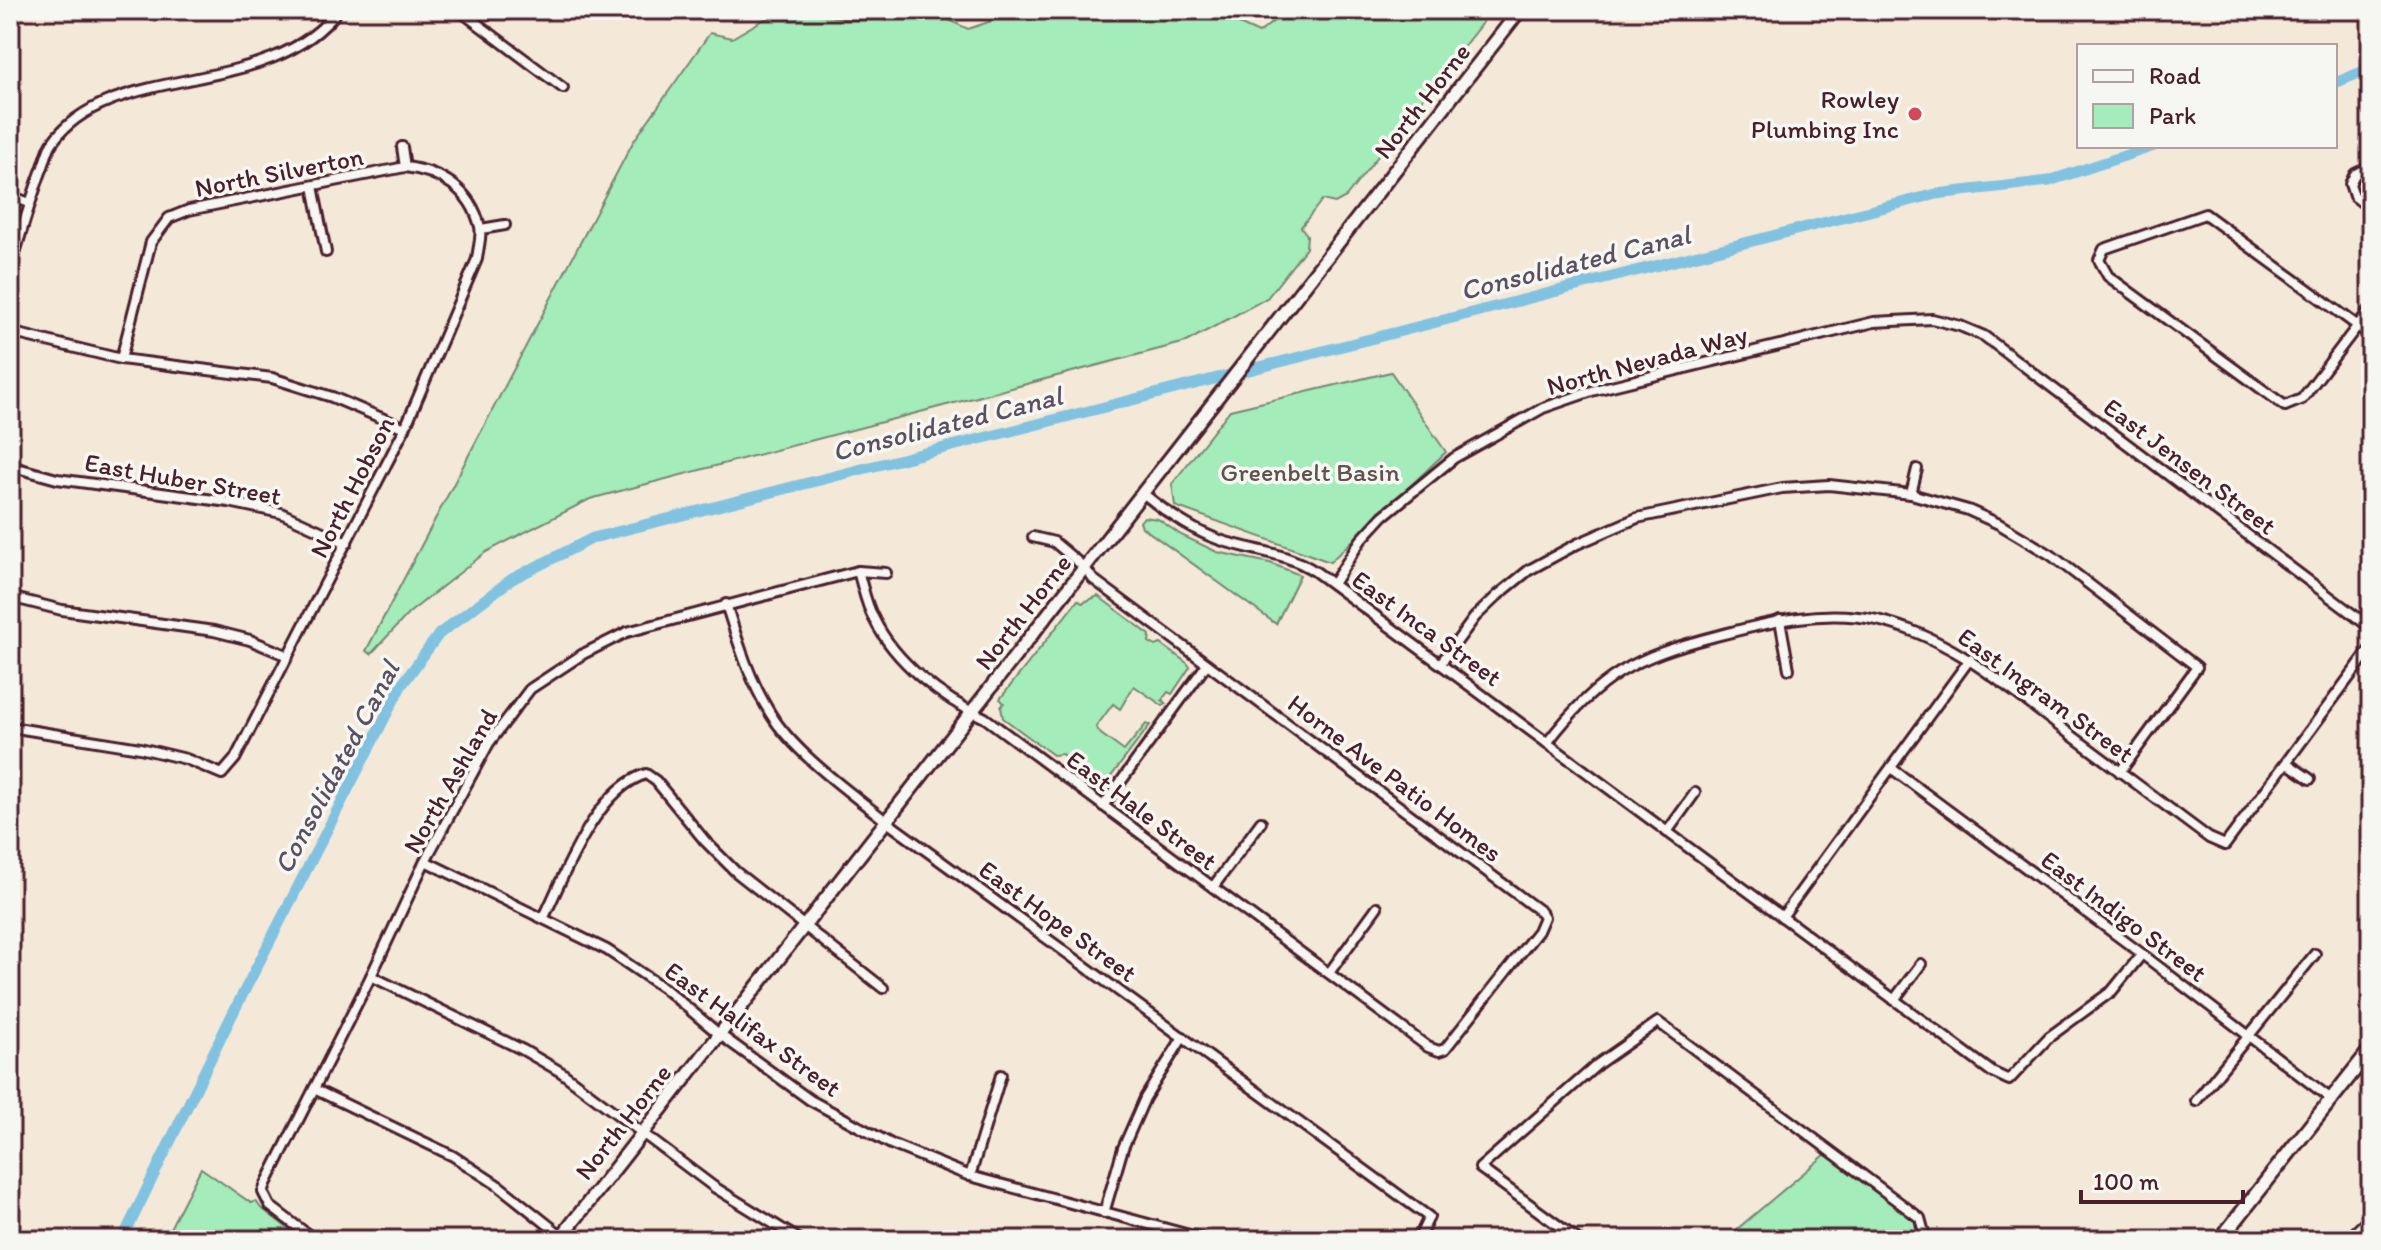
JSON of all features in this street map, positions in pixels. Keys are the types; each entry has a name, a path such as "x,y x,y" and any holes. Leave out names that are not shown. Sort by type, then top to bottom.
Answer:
{"main road":[{"path":"2220,1240 2371,1049"}],"street":[{"path":"320,10 330,20"},
{"path":"10,270 51,144 76,119 116,96 234,71 269,59 304,40 338,10"},
{"path":"459,10 563,88"},
{"name":"North Horne","path":"563,1239 641,1133 1520,10"},
{"name":"North Silverton","path":"402,147 405,167"},
{"path":"2371,166 2355,174 2350,184 2354,196 2371,209"},
{"name":"North Silverton","path":"121,359 151,242 169,218 189,210 405,167 427,170 452,182 470,202 481,229"},
{"path":"313,186 326,252"},
{"path":"10,196 30,203"},
{"path":"2371,308 2358,326 2302,399 2285,406 2108,276 2099,260 2104,249 2205,214 2358,326 2371,336"},
{"path":"481,229 505,225"},
{"name":"North Hobson","path":"10,727 140,748 186,759 222,774 235,759 405,428 477,259 481,229"},
{"name":"North Nevada Way","path":"1333,584 1361,540 1403,500 1454,458 1543,408 1595,390 1874,322 1932,319 1984,336"},
{"path":"10,332 121,359 272,378 332,397 405,428"},
{"name":"East Jensen Street","path":"1984,336 2371,628"},
{"name":"East Huber Street","path":"10,466 57,479 229,502 281,513 347,543"},
{"path":"1911,494 1917,469"},
{"path":"1441,663 1475,617 1529,570 1577,544 1637,518 1782,488 1829,485 1911,494 1968,510 2023,537 2197,667 2120,772"},
{"name":"East Inca Street","path":"1144,494 1181,522 1204,534 1288,557 1306,565 1992,1072 2009,1080 2049,1037 2112,991 2142,954"},
{"name":"Horne Ave Patio Homes","path":"1033,537 1054,542 1085,568 1093,579 1541,912 1544,917 1538,931 1451,1042 1439,1051"},
{"name":"East Hale Street","path":"858,571 874,619 903,661 962,707 985,718 1428,1047 1439,1051"},
{"name":"North Ashland","path":"315,1240 270,1206 263,1192 425,861 489,743 530,689 583,654 627,632 858,571 886,573"},
{"path":"10,597 62,610 214,631 250,640 288,656"},
{"name":"East Hope Street","path":"726,604 744,663 771,715 815,764 887,822 1429,1217 1418,1240"},
{"name":"East Ingram Street","path":"1547,743 1586,697 1639,660 1685,644 1780,620 1820,615 1876,620 1915,632 1970,659 2209,838 2225,845 2287,763"},
{"path":"1780,620 1789,669"},
{"path":"2310,779 2287,763 2371,648"},
{"path":"1782,917 1970,659"},
{"path":"1103,806 1207,664"},
{"name":"East Indigo Street","path":"1891,768 2331,1099"},
{"path":"544,917 585,833 613,796 635,777 646,774 656,781 726,862 804,928 883,988"},
{"path":"1667,832 1695,793"},
{"path":"1213,887 1261,822"},
{"name":"East Halifax Street","path":"425,861 607,950 665,989 719,1034 810,1100 891,1144 970,1176 1208,1240"},
{"path":"1329,973 1377,907"},
{"path":"2196,1101 2315,954"},
{"path":"1894,1000 1921,964"},
{"path":"371,976 523,1050 561,1072 714,1187 800,1240"},
{"path":"1578,1240 1480,1168 1598,1064 1658,1022 1917,1216 1926,1240"},
{"path":"1104,1213 1123,1148 1145,1098 1183,1037"},
{"path":"970,1176 1001,1075"},
{"path":"314,1089 453,1156 499,1186 563,1239"},
{"path":"2347,1240 2371,1217"}],"green space":[{"path":"795,10 851,20 930,11 968,29 1024,10 1208,10 1259,33 1287,10 1492,10 1346,197 1335,203 1322,200 1301,227 1307,235 1306,248 1267,298 1186,342 590,499 486,552 409,613 371,654 366,651 633,142 710,33 732,38 763,20"},
{"name":"Greenbelt Basin","path":"1391,372 1446,452 1330,562 1175,506 1172,484 1230,410"},
{"path":"1144,517 1158,519 1181,535 1217,552 1270,563 1300,575 1276,624 1142,527 1140,522"},
{"path":"1098,596 1150,635 1149,642 1156,646 1161,644 1190,667 1172,694 1168,692 1162,700 1166,703 1163,706 1134,686 1120,709 1113,704 1096,727 1124,751 1146,724 1150,725 1103,787 1099,788 1066,766 1066,758 1062,754 1053,755 1003,718 1001,707 1004,703 1000,699 1078,600 1082,603"},
{"path":"1826,1154 1915,1221 1917,1240 1750,1240 1736,1230"},
{"path":"201,1168 251,1203 256,1201 303,1240 164,1240"}],"waterway":[{"name":"Consolidated Canal","path":"2337,82 2371,68"},
{"name":"Consolidated Canal","path":"122,1240 231,1017 401,686 439,634 512,579 593,538 1936,194 2049,181 2148,148"}],"place":[{"name":"Rowley Plumbing Inc","path":"1915,114"}]}
